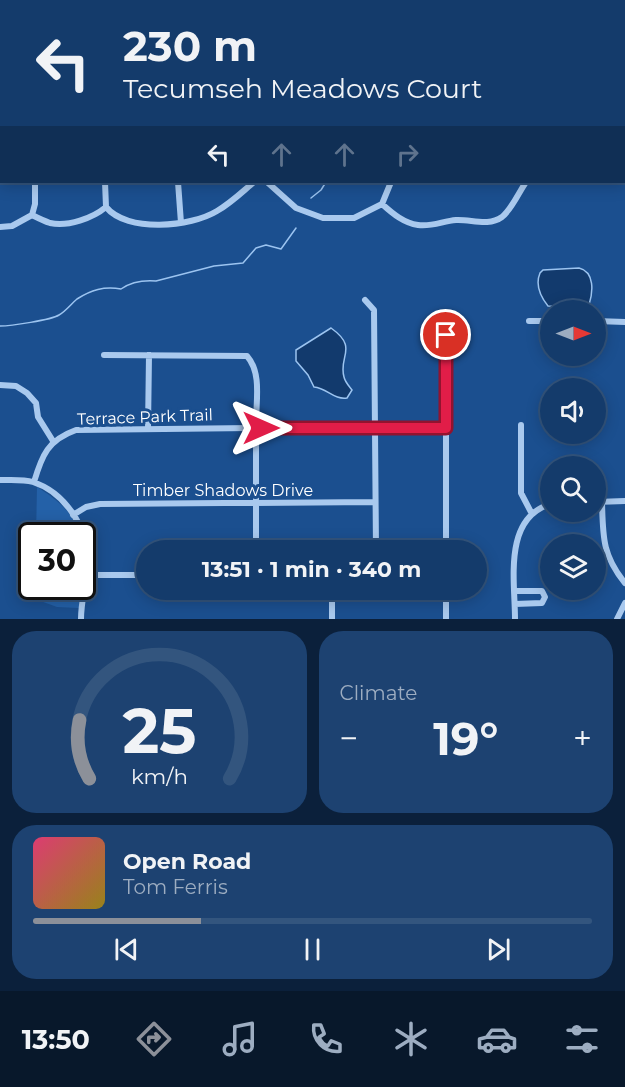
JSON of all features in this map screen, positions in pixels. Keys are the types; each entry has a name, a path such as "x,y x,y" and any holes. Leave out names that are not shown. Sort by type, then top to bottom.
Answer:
{"street":[{"path":"0,227 12,226 32,215 35,204 35,183"},
{"path":"105,183 106,207 111,213 130,222 181,223 216,212 253,183"},
{"path":"178,183 181,223"},
{"path":"268,183 296,208 322,218 354,218 382,204 391,183"},
{"path":"382,204 404,221 419,225 434,225 452,220 485,222 504,216 524,183"},
{"path":"32,215 58,224 88,218 106,207"},
{"path":"365,300 374,310 376,540"},
{"path":"529,321 540,321"},
{"path":"606,321 625,322"},
{"path":"446,335 446,540"},
{"path":"104,355 247,356 253,363 256,374 258,428 256,540"},
{"path":"148,429 149,355"},
{"path":"0,385 16,386 27,393 36,403 39,417 53,441 39,463 34,482"},
{"path":"521,425 521,493 532,514"},
{"name":"Terrace Park Trail","path":"53,441 76,430 250,428 252,432 258,428"},
{"path":"258,428 446,428"},
{"path":"0,480 34,482 55,495 77,522"},
{"path":"606,502 625,501"},
{"name":"Timber Shadows Drive","path":"73,515 86,507 100,504 375,502"},
{"path":"515,619 517,540 522,527 532,514 540,510"},
{"path":"601,522 606,551 614,569 625,583"},
{"path":"96,575 136,575"},
{"path":"515,591 542,591 545,594 545,600 538,604 515,604"},
{"path":"81,619 82,600"},
{"path":"332,600 332,619"},
{"path":"446,600 446,619"},
{"path":"617,619 625,603"}],"shaded area":[{"path":"579,268 584,270 592,283 590,300 544,300 538,282 543,270"},
{"path":"331,328 344,341 346,347 343,370 345,381 352,390 347,398 338,397 314,387 308,375 296,361 296,350"},
{"path":"37,487 57,501 74,522 36,522"},
{"path":"38,600 79,600 79,608 57,607"}],"waterway":[{"path":"311,198 325,183"},
{"path":"0,326 55,317 64,312 77,299 98,290 121,289 137,282 156,281 214,266 243,263 256,248 266,245 281,249 296,228"}],"route":[{"path":"261,428 446,428 446,335"}]}
